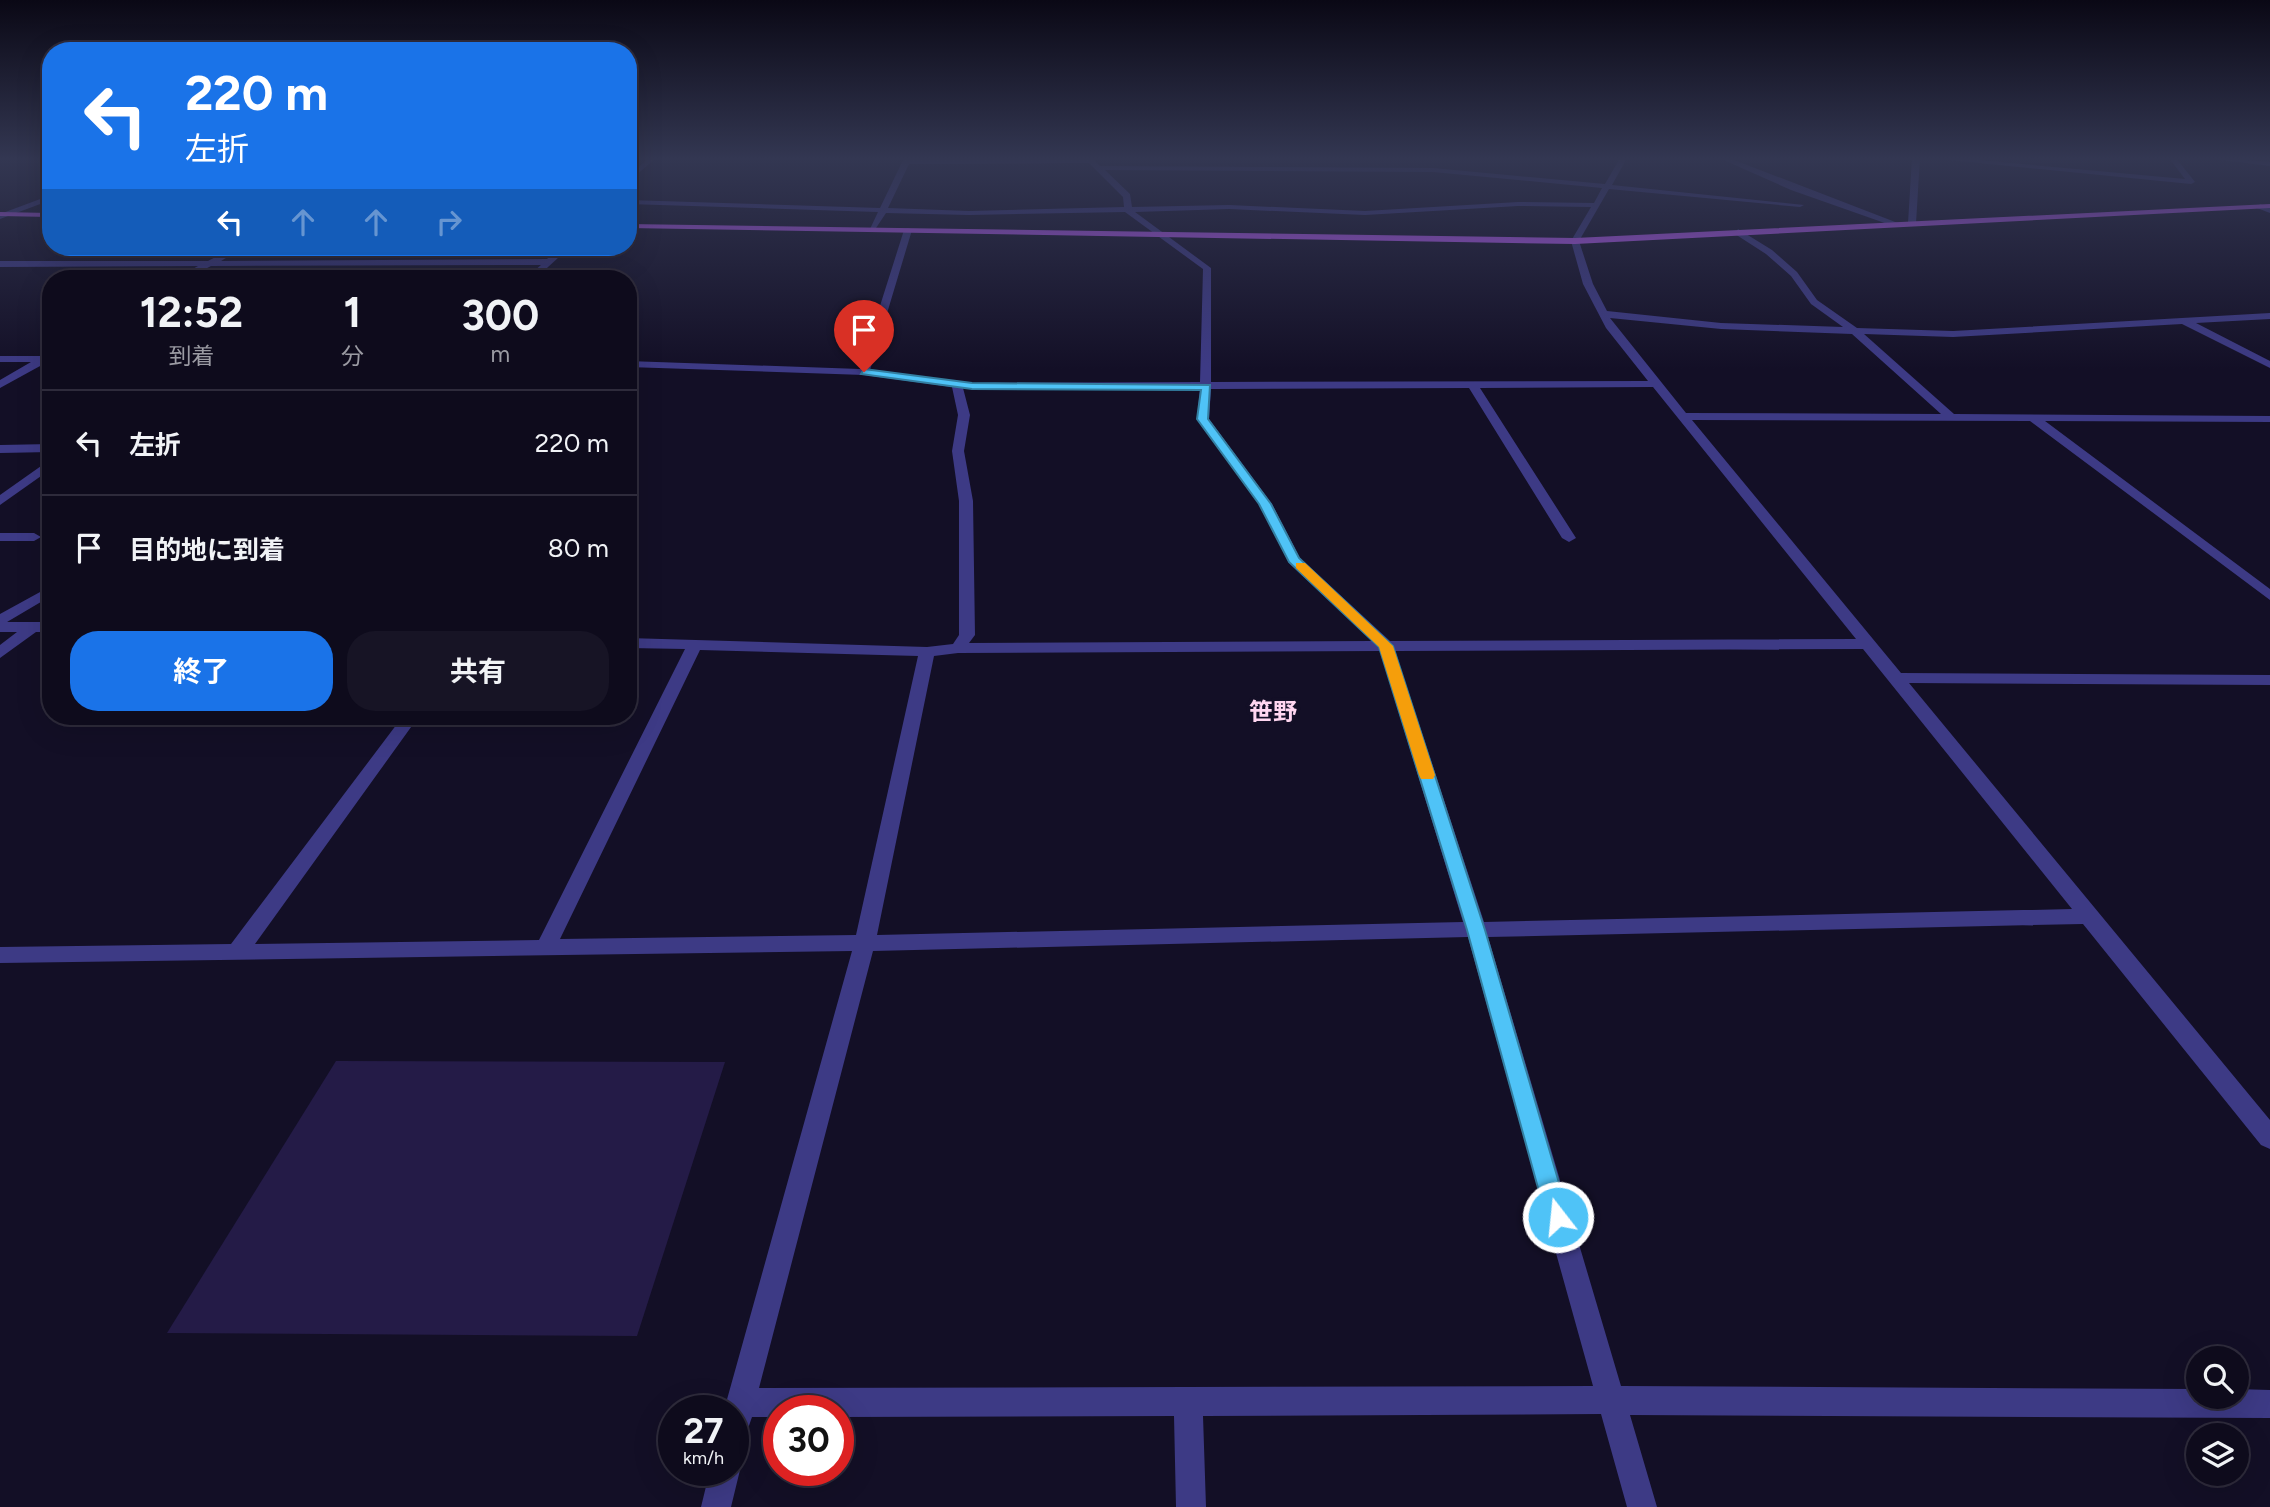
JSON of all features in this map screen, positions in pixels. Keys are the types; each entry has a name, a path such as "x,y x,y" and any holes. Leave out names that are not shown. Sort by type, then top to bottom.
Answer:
{"main road":[{"path":"819,228 1575,241 1822,228"}],"street":[{"path":"1152,228 1207,268 1211,287 1206,315 1207,387 1203,419 1265,504 1294,559 1386,646 1476,930 1642,1507"},
{"path":"1582,228 1575,241 1588,284 1604,314 1655,384 2270,1138"},
{"path":"864,372 908,230"},
{"path":"1738,232 1769,252 1794,274 1814,302 1855,331 1952,418"},
{"path":"196,270 222,256"},
{"path":"541,270 557,256"},
{"path":"0,264 551,262"},
{"path":"1604,314 1721,327 1953,334 2270,316"},
{"path":"2184,321 2270,365"},
{"path":"0,359 42,357"},
{"path":"0,386 42,360"},
{"path":"637,364 864,372 957,384 1207,387 1655,384"},
{"path":"957,384 964,415 958,451 966,501 967,536 967,635 958,648"},
{"path":"1472,384 1569,538"},
{"path":"1681,415 2270,419"},
{"path":"2034,419 2270,596"},
{"path":"0,449 42,447"},
{"path":"0,501 42,470"},
{"path":"0,537 34,537"},
{"path":"0,620 42,595"},
{"path":"0,627 42,627"},
{"path":"0,653 32,627"},
{"path":"637,643 927,652 958,648 1868,644"},
{"path":"545,948 695,645"},
{"path":"742,1395 865,943 927,652"},
{"path":"1896,677 2270,680"},
{"path":"237,952 404,725"},
{"path":"0,955 865,943 2088,916"},
{"path":"749,1404 1610,1400 2270,1404"},
{"path":"1188,1403 1191,1507"},
{"path":"716,1507 721,1486"}],"building":[{"path":"336,1061 725,1062 637,1336 167,1333"}],"slow traffic":[{"path":"1300,566 1386,646 1427,775"}],"district":[{"name":"笹野","path":"1273,711"}],"route":[{"path":"864,372 972,386 1207,387 1203,419 1265,504 1294,559 1386,646 1476,930 1558,1217"}]}
